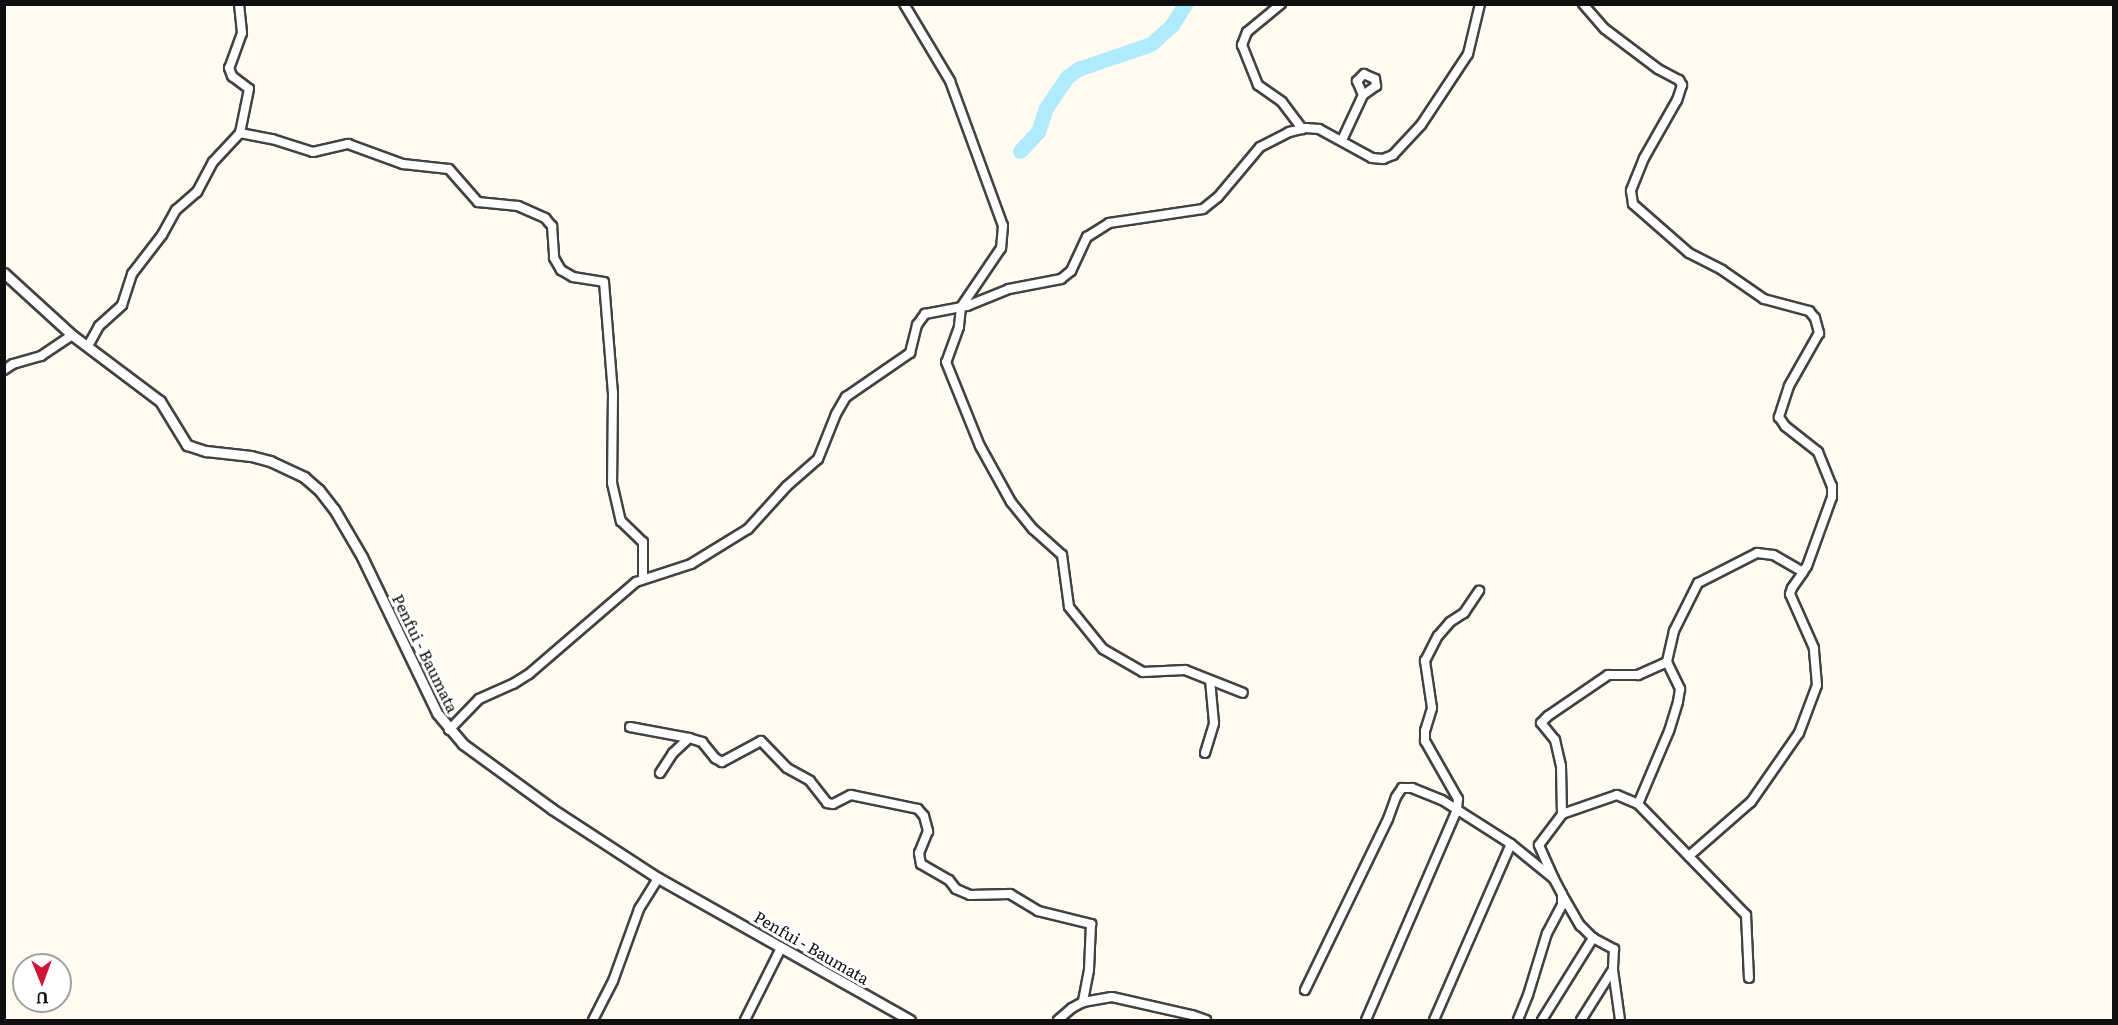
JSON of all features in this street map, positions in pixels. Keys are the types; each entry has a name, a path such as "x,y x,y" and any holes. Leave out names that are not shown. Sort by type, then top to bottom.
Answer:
{"street":[{"path":"88,346 99,326 122,305 132,274 162,235 176,210 195,194 213,162 240,133 249,88 233,77 229,68 242,33 239,4"},
{"path":"904,4 950,81 1003,226 1001,248 961,307 959,327 946,358 948,373 980,446 1011,502 1064,558 1067,599 1071,610 1106,652 1149,673 1178,669 1243,693"},
{"path":"1281,4 1247,32 1242,45 1258,85 1282,102 1302,129"},
{"path":"449,730 479,699 529,674 594,616 643,578 691,564 748,529 787,486 818,459 836,414 846,397 910,352 922,317 930,312 961,307 1003,291 1065,277 1087,237 1109,223 1203,209 1218,196 1260,147 1279,135 1302,129 1319,129 1372,158 1388,158 1398,151 1421,125 1468,54 1480,4"},
{"path":"1582,4 1605,29 1658,69 1679,80 1682,85 1677,100 1644,158 1631,191 1633,204 1689,253 1722,270 1764,299 1807,310 1815,318 1819,334 1789,386 1779,417 1785,426 1818,452 1832,486 1832,497 1803,572 1790,594 1814,648 1817,685 1800,733 1751,802 1689,856"},
{"path":"1342,140 1363,95"},
{"path":"240,133 272,139 313,152 348,144 403,164 445,168 457,176 478,202 527,208 550,222 555,258 561,270 573,277 604,282 613,393 612,483 621,521 643,542 643,578"},
{"name":"Penfui - Baumata","path":"4,273 72,335 160,400 187,445 206,451 251,456 270,461 304,477 319,490 334,509 362,557 437,713 463,744 552,809 658,878 910,1020"},
{"path":"4,370 13,364 41,356 72,335"},
{"path":"1638,804 1678,702 1680,689 1668,662 1674,632 1698,583 1757,553 1773,555 1803,572"},
{"path":"1366,1020 1457,810 1458,799 1425,741 1425,730 1432,708 1424,666 1431,646 1446,626 1464,613 1479,591"},
{"path":"1562,814 1559,751 1554,740 1541,726 1542,722 1608,675 1638,675 1668,662"},
{"path":"1204,753 1214,723 1210,680"},
{"path":"630,727 699,740 715,758 722,762 761,741 787,768 810,781 827,803 833,804 851,795 918,809 924,816 928,831 919,853 921,864 949,880 956,889 970,895 1010,894 1038,911 1089,922 1092,931 1083,1002"},
{"path":"660,772 673,753 689,738"},
{"path":"1305,990 1399,790 1407,787 1425,792 1457,810 1511,844 1554,879"},
{"path":"1620,1020 1613,970 1614,949 1593,938 1581,925 1554,879 1539,845 1562,814 1617,795 1638,804 1746,915 1749,978"},
{"path":"1434,1020 1511,844"},
{"path":"593,1020 614,981 639,909 658,878"},
{"path":"1518,1020 1547,933 1562,905 1562,894"},
{"path":"1542,1020 1593,938"},
{"path":"745,1020 781,948"},
{"path":"1581,1020 1613,970"},
{"path":"1058,1020 1083,1002 1119,998 1206,1020"}],"waterway":[{"path":"1020,151 1038,132 1046,108 1067,77 1078,69 1151,44 1172,25 1185,4"}]}
